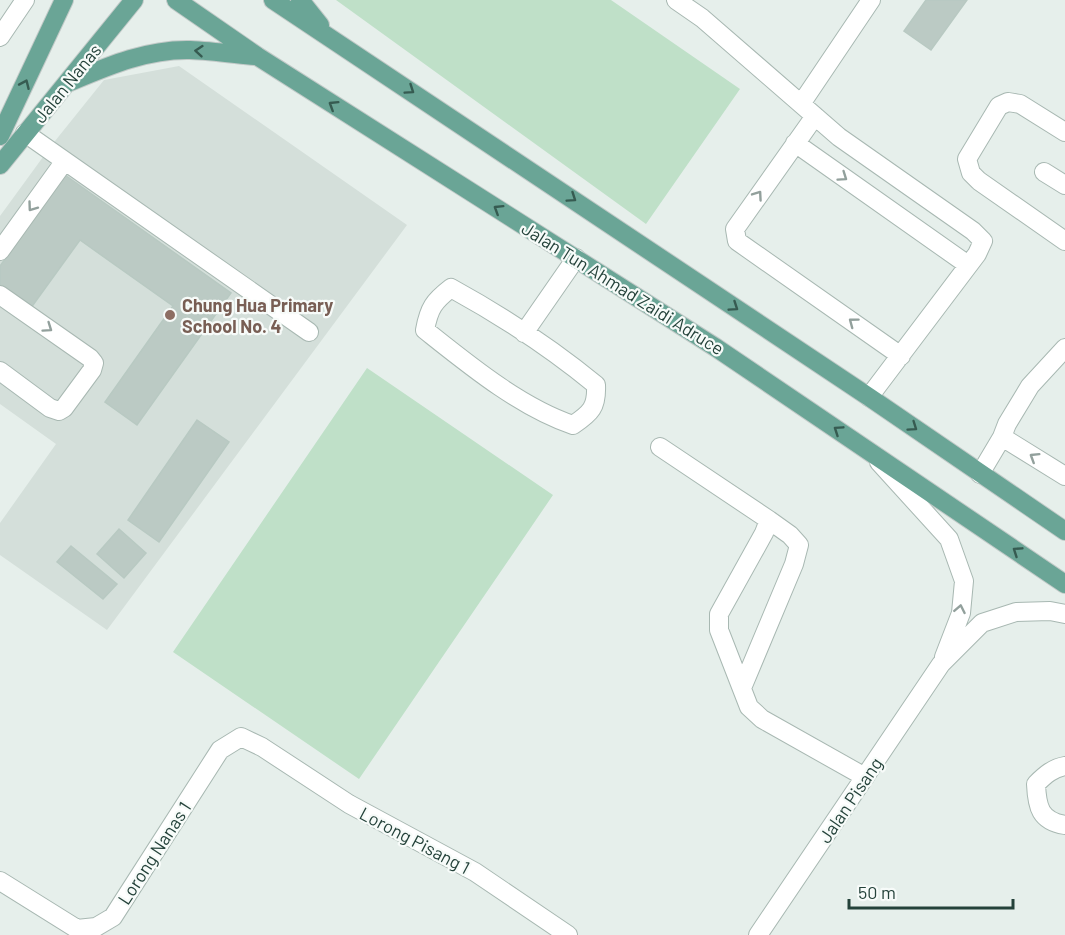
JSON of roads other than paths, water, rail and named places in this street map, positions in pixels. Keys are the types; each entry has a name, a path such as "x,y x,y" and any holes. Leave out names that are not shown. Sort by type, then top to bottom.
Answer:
{"main road":[{"path":"0,136 64,0"},
{"name":"Jalan Nanas","path":"0,165 134,0"},
{"name":"Jalan Tun Ahmad Zaidi Adruce","path":"176,0 257,56 715,347 1065,584"},
{"path":"273,0 869,397 1065,531"},
{"path":"300,0 329,36"},
{"path":"67,83 120,61 152,54 189,50 257,56"}],"street":[{"path":"0,37 25,0"},
{"path":"676,0 702,18 849,143 973,231 983,241 977,254 869,397"},
{"path":"871,0 808,110 795,143 735,229 737,241 901,356"},
{"path":"1065,132 1020,104 1008,102 999,106 967,159 971,173 979,181 1065,241"},
{"path":"25,134 309,332"},
{"path":"795,143 968,265"},
{"path":"0,251 64,162"},
{"path":"1044,172 1065,185"},
{"path":"524,333 576,258"},
{"path":"452,288 490,309 524,333 574,366 596,385 597,399 589,415 573,425 549,417 460,358 425,330 428,312 439,297 452,288"},
{"path":"0,295 94,363 92,370 71,399 59,411 50,408 0,371"},
{"path":"980,474 1030,386 1062,358"},
{"path":"1002,438 1065,476"},
{"path":"660,447 769,520 790,535 799,545 794,564 742,688"},
{"name":"Jalan Pisang","path":"869,451 949,539 964,581 961,613 941,664"},
{"path":"769,520 719,614 719,630 749,707 762,719 865,777"},
{"name":"Jalan Pisang","path":"767,932 865,777 941,664 982,623 1016,612 1050,611 1065,614"},
{"name":"Lorong Nanas 1","path":"0,881 77,929 96,927 113,917 220,750 241,737 262,747"},
{"name":"Lorong Pisang 1","path":"262,747 349,804 475,872 568,935"},
{"path":"1065,766 1046,774 1036,784 1037,797 1043,815 1051,823 1065,825"}],"place":[{"name":"Chung Hua Primary School No. 4","path":"170,315"}]}
